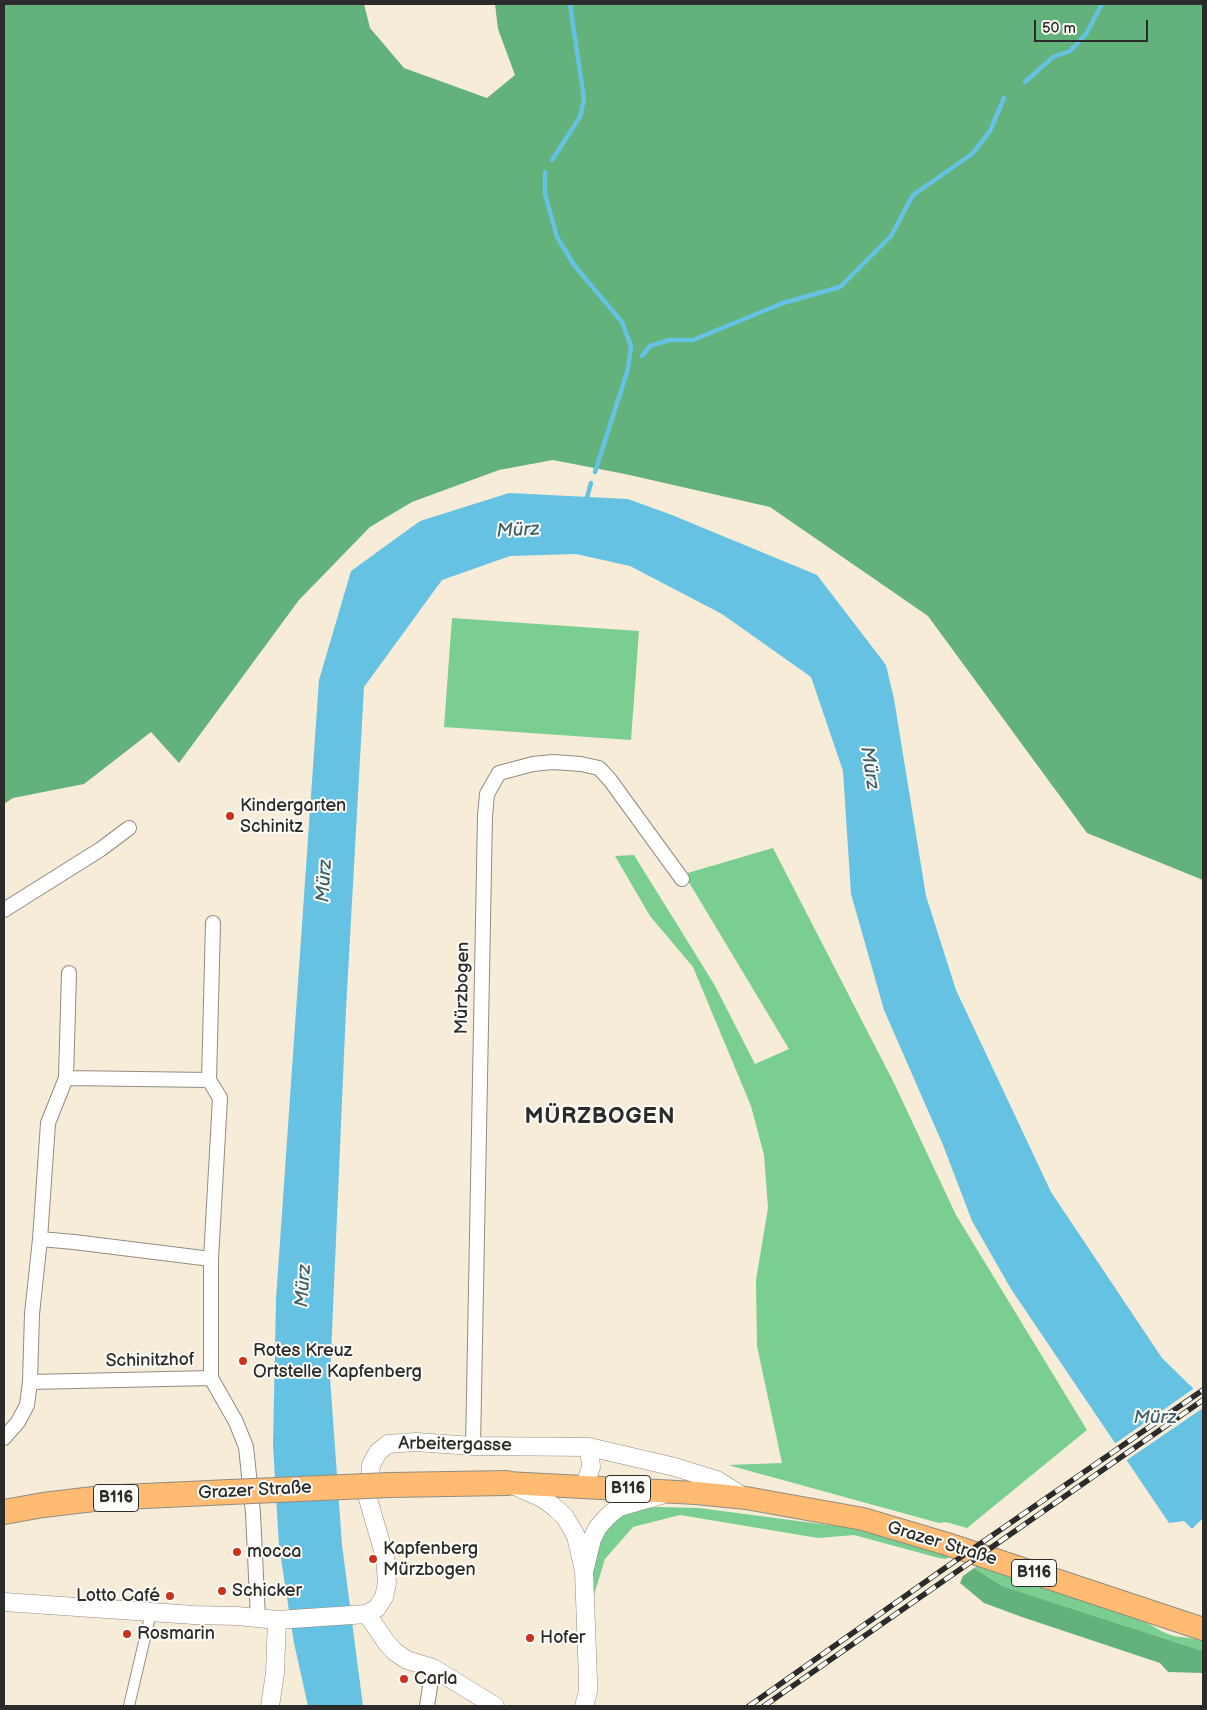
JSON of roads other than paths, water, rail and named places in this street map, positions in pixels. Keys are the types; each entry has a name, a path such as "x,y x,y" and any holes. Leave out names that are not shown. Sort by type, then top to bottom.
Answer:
{"highway":[{"name":"Grazer Straße","path":"4,1512 102,1498 390,1485 507,1483"}],"main road":[{"name":"Grazer Straße","path":"507,1483 674,1491 746,1498 854,1518 947,1544 1203,1629"}],"street":[{"name":"Mürzbogen","path":"473,1446 485,816 487,794 499,773 533,764 554,762 581,764 599,768 610,780 682,879"},
{"path":"4,910 101,849 129,828"},
{"name":"Schinitzhof","path":"30,1382 211,1378 211,1259 220,1098 209,1080 213,923"},
{"path":"4,1438 18,1422 27,1405 30,1382 32,1314 40,1239 48,1123 66,1078 69,973"},
{"path":"66,1078 209,1080"},
{"path":"40,1239 211,1259"},
{"path":"211,1378 236,1422 246,1447 253,1513 258,1618"},
{"name":"Arbeitergasse","path":"367,1614 377,1608 384,1596 387,1583 385,1558 368,1499 371,1465 378,1452 388,1444 416,1442 473,1446 589,1447 675,1467 717,1480 746,1498"},
{"path":"582,1487 591,1467 589,1447"},
{"name":"Grazer Straße","path":"507,1483 542,1498 565,1517 576,1536 584,1571 588,1680 588,1692 584,1706"},
{"name":"Grazer Straße","path":"584,1571 592,1539 598,1527 608,1516 620,1508 674,1491"},
{"path":"4,1602 277,1620 367,1614 386,1642 406,1660 433,1668 495,1706"},
{"path":"129,1706 151,1612"},
{"path":"270,1706 276,1672 277,1620"},
{"path":"427,1706 433,1668"}],"water":[{"name":"Mürz","path":"509,493 628,499 672,515 817,575 886,665 894,699 926,896 956,990 1051,1192 1162,1358 1203,1398 1203,1518 1192,1529 1184,1521 1169,1523 1011,1289 972,1221 943,1145 884,1010 851,894 843,771 811,677 722,614 630,566 576,554 510,556 442,580 364,687 346,1009 330,1378 342,1545 363,1706 308,1706 294,1643 279,1546 273,1445 276,1299 319,680 351,571 420,521"}],"waterway":[{"path":"552,160 580,117 584,99 570,4"},
{"path":"1025,82 1053,57 1070,51 1086,34 1102,4"},
{"path":"642,356 650,346 669,340 693,340 783,303 840,287 891,236 913,195 972,154 990,131 1004,98"},
{"path":"545,172 545,194 557,237 574,265 622,322 631,346 628,369 595,472"},
{"path":"586,501 591,483"}],"railway":[{"path":"749,1706 1203,1390"},
{"path":"764,1706 1203,1400"}],"place":[{"name":"Kindergarten Schinitz","path":"230,816"},
{"name":"Rotes Kreuz Ortstelle Kapfenberg","path":"243,1361"},
{"name":"mocca","path":"237,1552"},
{"name":"Kapfenberg Mürzbogen","path":"373,1559"},
{"name":"Schicker","path":"222,1591"},
{"name":"Lotto Café","path":"170,1596"},
{"name":"Rosmarin","path":"127,1634"},
{"name":"Hofer","path":"530,1638"},
{"name":"Carla","path":"404,1679"}],"district":[{"name":"MÜRZBOGEN","path":"600,1117"}]}
